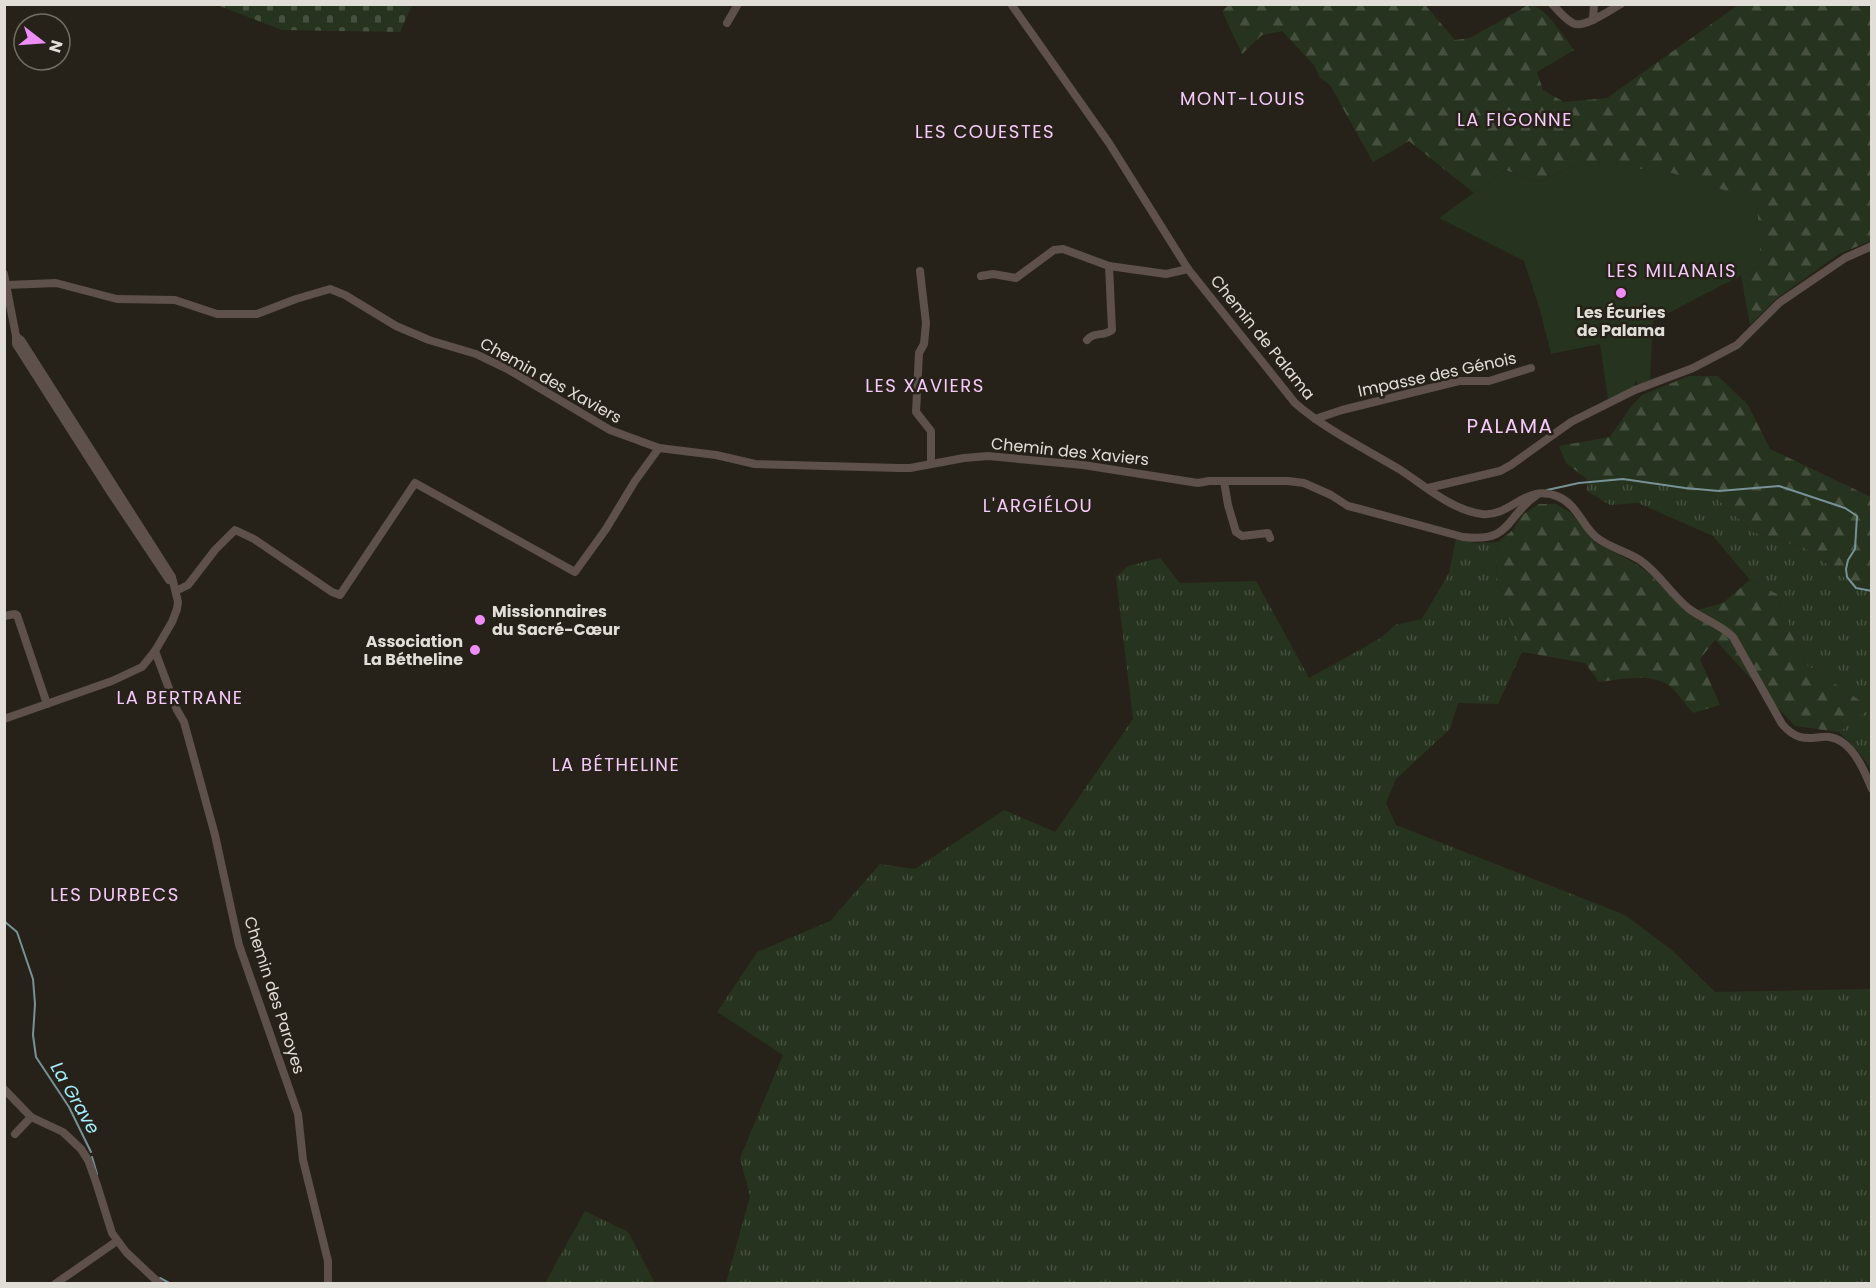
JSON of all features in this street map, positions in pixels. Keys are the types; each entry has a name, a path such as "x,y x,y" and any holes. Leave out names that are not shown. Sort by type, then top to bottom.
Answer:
{"street":[{"path":"727,23 738,4"},
{"name":"Chemin de Palama","path":"1011,4 1109,143 1188,269 1295,404 1456,505 1482,513 1493,513 1507,508 1521,498 1538,494"},
{"path":"1552,4 1573,24 1581,25 1621,4"},
{"path":"1593,20 1594,4"},
{"path":"1428,488 1500,471 1581,417 1635,390 1693,368 1737,345 1779,303 1845,258 1872,246"},
{"path":"981,276 993,274 1016,278 1053,250 1063,249 1109,266 1166,274 1188,269"},
{"path":"1087,340 1093,335 1108,334 1112,330 1109,266"},
{"path":"920,271 926,323 924,344 919,353 916,412 931,431 930,463"},
{"path":"4,274 7,285 8,315 16,336 16,344 47,386 162,571 175,588 178,602 172,622 155,651 136,671 4,719"},
{"name":"Chemin des Xaviers","path":"7,285 56,283 117,298 175,300 217,314 257,314 330,289 345,295 396,326 429,340 476,354 509,370 610,430 659,448 716,455 755,464 910,468 930,463 988,456 1083,465 1198,483 1288,481 1304,483 1331,495 1348,506 1463,537 1480,539 1498,535 1526,502 1538,494"},
{"name":"Impasse des Génois","path":"1315,418 1459,381 1489,381 1531,368"},
{"path":"175,588 188,585 214,550 235,530 254,539 332,592 340,595 415,483 575,572 606,530 635,481 659,448"},
{"path":"1224,482 1236,532 1242,536 1268,533 1270,538"},
{"path":"1538,494 1558,496 1568,503 1598,539 1636,557 1652,568 1688,608 1727,631 1733,637 1789,733 1803,738 1827,737 1843,742 1859,761 1872,789"},
{"path":"4,616 17,615 47,704"},
{"name":"Chemin des Paroyes","path":"155,651 177,710 184,722 215,835 239,945 298,1114 303,1160 328,1261 328,1284"},
{"path":"4,1089 31,1117 63,1132 81,1149 88,1160 112,1233 142,1268 160,1284"},
{"path":"15,1134 31,1117"},
{"path":"54,1284 117,1241"}],"green space":[{"path":"1230,4 1427,5 1455,40 1470,38 1528,5 1534,6 1547,15 1574,50 1537,72 1543,90 1564,102 1607,98 1738,5 1863,4 1871,7 1871,241 1839,254 1776,299 1750,325 1741,275 1761,265 1580,164 1538,182 1505,170 1474,193 1409,141 1373,162 1330,85 1320,78 1314,65 1282,31 1262,35 1242,54 1222,11"},
{"path":"217,5 412,5 400,32 282,30"},
{"name":"Les Écuries de Palama","path":"1580,164 1666,171 1757,201 1761,265 1653,321 1650,380 1638,385 1637,381 1634,387 1608,400 1600,344 1551,354 1524,261 1439,218 1505,170 1538,182"},
{"path":"1689,376 1718,376 1748,405 1770,449 1871,497 1871,586 1851,582 1805,548 1753,532 1710,492 1682,490 1623,476 1587,479 1566,463 1559,446 1610,437 1642,395"},
{"path":"1623,476 1682,490 1710,492 1753,532 1805,548 1851,582 1871,586 1871,769 1857,750 1839,732 1870,708 1804,663 1777,594 1750,580 1713,536 1638,503 1610,505 1587,491 1587,479"},
{"path":"1539,504 1556,504 1571,513 1596,543 1649,573 1687,613 1723,603 1750,580 1777,594 1804,663 1871,708 1839,732 1795,726 1715,640 1700,659 1720,705 1693,713 1667,684 1659,681 1634,678 1599,682 1585,663 1522,652 1508,615 1497,603 1498,542 1513,530 1522,515"},
{"path":"1456,539 1474,543 1498,542 1496,575 1522,652 1498,704 1458,703 1450,729 1396,779 1386,803 1396,825 1625,915 1673,951 1715,992 1871,989 1871,1283 726,1283 750,1196 740,1158 783,1055 717,1012 757,952 830,921 880,864 915,869 1004,810 1055,832 1133,719 1116,577 1128,566 1160,558 1180,583 1256,581 1309,678 1381,638 1395,625 1422,619 1449,573"},
{"path":"585,1211 628,1232 655,1283 545,1283"}],"waterway":[{"path":"1547,490 1579,483 1623,479 1719,491 1779,486 1845,508 1857,516 1855,549 1848,560 1847,577 1856,588 1872,591"},
{"name":"La Grave","path":"4,921 17,932 33,979 35,1004 33,1035 36,1057 69,1107 91,1152"},
{"name":"La Grave","path":"92,1157 97,1174"},
{"name":"La Grave","path":"160,1278 171,1284"}],"place":[{"name":"Les Écuries de Palama","path":"1621,293"},
{"name":"Missionnaires du Sacré-Cœur","path":"480,620"},
{"name":"Association La Bétheline","path":"475,650"}],"district":[{"name":"MONT-LOUIS","path":"1243,99"},
{"name":"LA FIGONNE","path":"1515,120"},
{"name":"LES COUESTES","path":"985,132"},
{"name":"LES MILANAIS","path":"1672,271"},
{"name":"LES XAVIERS","path":"925,386"},
{"name":"PALAMA","path":"1510,426"},
{"name":"L'ARGIÉLOU","path":"1038,506"},
{"name":"LA BERTRANE","path":"180,698"},
{"name":"LA BÉTHELINE","path":"616,765"},
{"name":"LES DURBECS","path":"115,895"}]}
